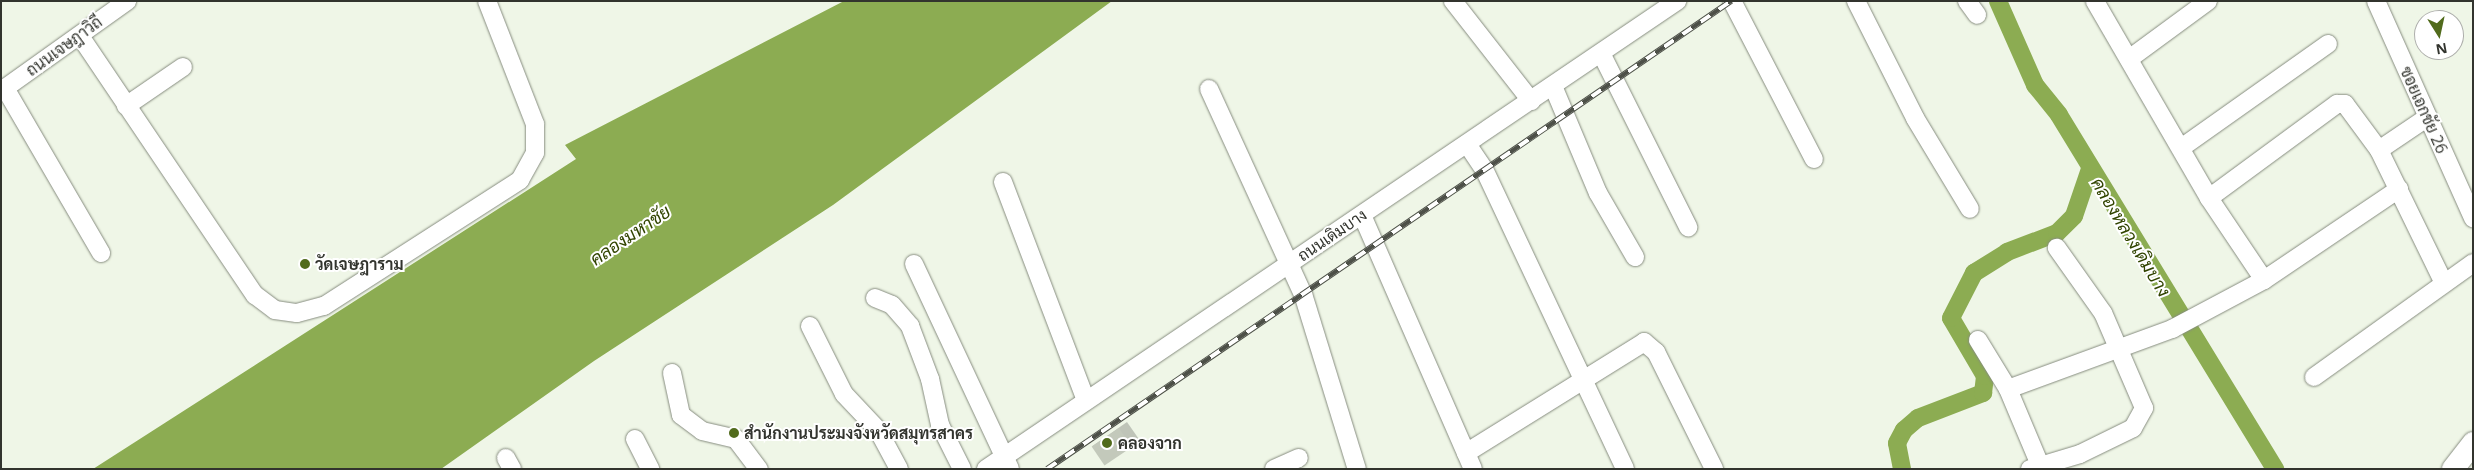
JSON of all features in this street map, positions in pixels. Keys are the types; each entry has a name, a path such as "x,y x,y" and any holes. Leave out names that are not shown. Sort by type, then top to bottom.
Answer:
{"main road":[{"path":"2453,469 2473,443"}],"street":[{"name":"ถนนเจษฎาวิถี","path":"3,89 54,55 127,1"},
{"path":"80,36 255,295 275,310 297,313 315,308 520,180 535,153 535,124 487,1"},
{"path":"1453,1 1531,101"},
{"name":"ถนนเดิมบาง","path":"986,469 1007,463 1086,401 1677,1"},
{"path":"1732,1 1814,159"},
{"path":"1856,1 1915,118 1970,209"},
{"path":"2129,59 2208,1"},
{"name":"ซอยเอกชัย 26","path":"2376,1 2473,218"},
{"path":"2098,2 2209,198 2264,280"},
{"path":"2181,148 2328,44"},
{"path":"1601,53 1688,227"},
{"path":"126,106 183,67"},
{"path":"1553,86 1598,193 1635,257"},
{"path":"3,89 100,253"},
{"path":"1209,89 1289,264 1357,469"},
{"path":"2209,198 2337,104 2345,104 2379,150 2444,283"},
{"path":"2379,150 2428,117"},
{"path":"1467,144 1484,169 1625,469"},
{"path":"1002,182 1086,401"},
{"path":"2008,389 2120,346 2172,329 2197,318 2264,280 2399,189"},
{"path":"1362,215 1469,461 1582,379 1634,344 1648,343 1714,469"},
{"path":"1978,340 2008,389 2035,467 2080,454 2139,422 2143,399 2120,346 2057,248"},
{"path":"2314,377 2473,263"},
{"path":"914,264 1007,463"},
{"path":"875,298 892,305 910,326 930,379 940,425 962,469"},
{"path":"810,326 844,394 878,430 898,469"},
{"path":"672,373 681,415 702,431 736,439 759,469"},
{"path":"635,439 650,469"},
{"path":"1274,469 1299,458"}],"water":[{"name":"คลองมหาชัย","path":"844,1 1112,1 833,205 594,361 441,469 93,469 576,159 565,145"}],"building":[{"path":"1119,428 1132,447 1105,466 1092,446"}],"waterway":[{"name":"คลองหลวงเดิมบาง","path":"1998,1 2035,85 2059,115 2275,469"},
{"path":"1902,469 1897,443 1904,430 1918,418 1983,393 1985,376 1951,318 1974,273 2007,252 2057,233 2074,216 2090,169"}],"railway":[{"path":"1047,469 1731,1"}],"place":[{"name":"วัดเจษฎาราม","path":"305,264"},
{"name":"สำนักงานประมงจังหวัดสมุทรสาคร","path":"734,433"},
{"name":"คลองจาก","path":"1107,443"}]}
